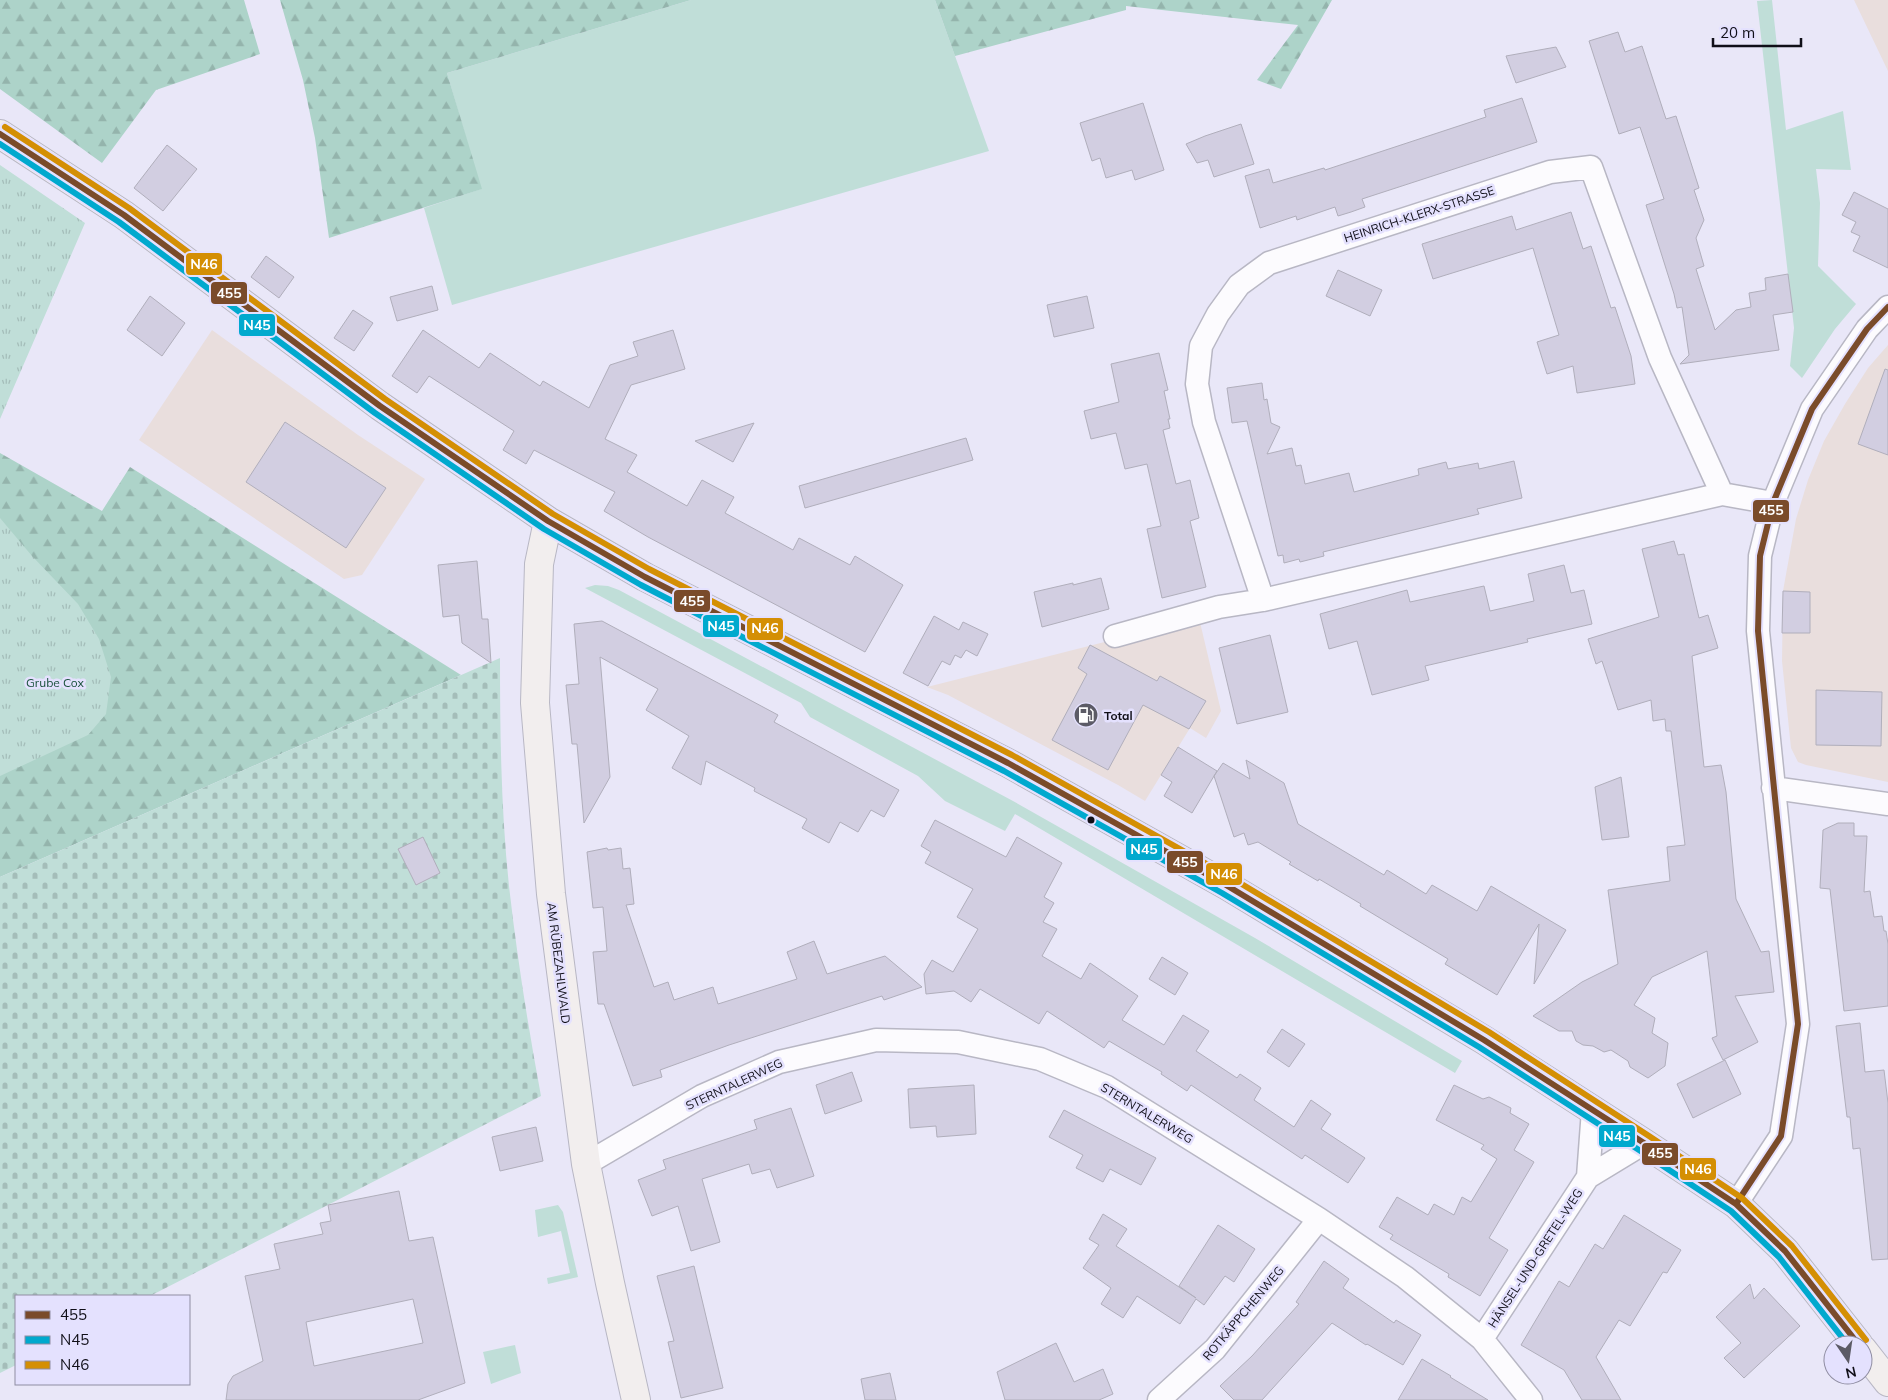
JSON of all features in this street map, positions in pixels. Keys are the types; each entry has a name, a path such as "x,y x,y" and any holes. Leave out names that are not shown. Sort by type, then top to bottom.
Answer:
{"main road":[{"path":"0,134 124,215 380,406 548,521 645,577 1008,763 1200,871 1484,1040 1644,1143 1736,1204 1785,1251 1852,1335"},
{"name":"AM RÜBEZAHLWALD","path":"548,521 539,564 535,704 551,894 586,1164 636,1400"},
{"path":"1873,1363 1888,1382"}],"street":[{"name":"HEINRICH-KLERX-STRASSE","path":"1262,600 1204,422 1197,384 1201,346 1218,314 1239,285 1269,263 1550,172 1591,167 1660,358 1722,494"},
{"path":"1736,1204 1781,1136 1798,1024 1758,631 1760,556 1773,503 1812,409 1868,329 1888,307"},
{"path":"1115,636 1219,607 1262,600 1722,494 1773,503"},
{"path":"1773,788 1888,804"},
{"name":"STERNTALERWEG","path":"586,1164 702,1096 779,1062 876,1040 958,1042 1040,1059 1107,1087 1320,1219 1405,1277 1482,1339 1532,1400"},
{"name":"HÄNSEL-UND-GRETEL-WEG","path":"1588,1177 1593,1110"},
{"name":"HÄNSEL-UND-GRETEL-WEG","path":"1482,1339 1588,1177 1644,1143"},
{"name":"ROTKÄPPCHENWEG","path":"1159,1400 1216,1349 1320,1219"}],"shaded area":[{"path":"1854,0 1888,0 1888,71"},
{"path":"212,330 358,435 425,479 362,575 344,579 139,440"},
{"path":"1888,345 1888,782 1798,762 1791,748 1782,661 1783,591 1796,519 1808,480 1824,441 1845,404 1868,368"},
{"path":"1199,618 1221,711 1206,738 1190,728 1145,801 948,695 927,687"}],"green space":[{"path":"0,0 244,0 260,54 156,90 102,163 0,89"},
{"path":"280,0 691,0 447,73 482,189 329,238 315,138 303,80"},
{"path":"691,0 935,0 989,151 452,305 424,208 481,189 447,73"},
{"path":"935,0 1332,0 1281,89 1257,80 1298,25 1126,6 1126,10 955,56"},
{"path":"1772,0 1786,130 1843,111 1851,170 1816,169 1820,203 1818,266 1856,304 1835,329 1802,378 1790,366 1794,328 1757,1"},
{"path":"0,165 85,223 0,419"},
{"path":"0,453 102,511 130,467 461,675 0,877"},
{"name":"Grube Cox","path":"0,518 32,556 78,604 99,639 111,677 106,714 88,735 0,776"},
{"path":"595,585 608,586 619,590 1013,801 1255,938 1462,1061 1455,1073 1015,814 1005,831 945,801 918,776 810,717 801,703 585,588"},
{"path":"500,658 500,715 506,858 519,965 541,1096 152,1295 15,1295 15,1366 0,1373 0,877"},
{"path":"558,1205 563,1212 578,1277 548,1284 547,1278 570,1273 561,1231 538,1237 535,1210"},
{"path":"515,1345 521,1373 491,1384 483,1352"}],"building":[{"path":"1618,32 1625,52 1642,46 1666,119 1676,116 1699,188 1694,190 1704,220 1696,238 1704,266 1696,269 1715,330 1736,310 1751,307 1749,293 1766,290 1765,278 1788,274 1793,312 1773,315 1779,350 1680,364 1689,355 1682,307 1677,308 1646,205 1664,199 1640,127 1619,134 1589,41"},
{"path":"1556,47 1566,67 1516,83 1506,56"},
{"path":"1522,98 1537,142 1362,199 1365,207 1351,212 1338,216 1335,207 1297,220 1296,216 1260,228 1245,176 1269,169 1273,183 1324,168 1325,170 1486,117 1484,110"},
{"path":"1143,103 1164,170 1135,180 1132,170 1106,178 1100,158 1092,161 1080,123"},
{"path":"1241,124 1254,164 1214,177 1208,160 1197,163 1186,144"},
{"path":"167,145 197,169 163,211 134,188"},
{"path":"1854,192 1888,209 1888,268 1853,251 1860,236 1851,232 1856,222 1842,215"},
{"path":"1571,212 1583,249 1591,246 1611,308 1615,307 1631,356 1635,384 1577,393 1573,366 1547,374 1537,342 1559,335 1533,248 1433,279 1422,244 1512,216 1516,230"},
{"path":"266,256 294,277 279,298 251,277"},
{"path":"1338,270 1382,290 1370,316 1326,296"},
{"path":"432,286 438,310 397,321 390,297"},
{"path":"150,296 185,323 162,356 127,330"},
{"path":"1087,296 1094,328 1054,337 1047,305"},
{"path":"353,310 373,323 354,351 334,338"},
{"path":"423,330 479,368 490,353 540,386 543,381 589,408 610,365 638,356 633,342 673,330 685,369 631,385 605,439 637,455 627,472 687,506 702,480 734,497 725,513 793,550 799,538 850,565 855,556 903,585 865,652 648,537 604,511 615,492 534,450 526,464 503,450 514,431 429,376 417,393 392,376"},
{"path":"1159,353 1168,390 1164,391 1170,419 1168,419 1170,428 1163,430 1176,484 1190,480 1199,518 1190,521 1206,587 1162,598 1147,529 1161,526 1147,464 1125,469 1116,433 1091,439 1084,411 1119,402 1111,364"},
{"path":"1885,369 1888,370 1888,455 1858,444"},
{"path":"1262,383 1264,400 1267,399 1271,423 1280,427 1267,454 1292,448 1296,466 1301,465 1305,484 1349,473 1354,492 1419,475 1418,469 1446,462 1448,469 1478,463 1479,469 1514,461 1522,498 1477,509 1479,514 1323,552 1324,556 1300,562 1299,559 1284,563 1283,555 1278,556 1247,421 1232,423 1227,388"},
{"path":"285,422 386,488 346,548 246,482"},
{"path":"754,423 733,462 695,441"},
{"path":"966,438 973,460 805,508 799,486"},
{"path":"1674,541 1678,555 1684,554 1699,618 1708,615 1718,648 1692,656 1704,767 1721,765 1726,792 1736,899 1761,952 1769,951 1774,992 1735,996 1758,1042 1723,1060 1712,1038 1717,1036 1707,951 1652,977 1634,1005 1655,1018 1652,1033 1668,1043 1665,1066 1648,1078 1630,1067 1628,1061 1611,1050 1604,1052 1593,1046 1583,1045 1576,1041 1572,1031 1559,1031 1533,1016 1582,982 1618,964 1608,890 1670,881 1667,847 1685,845 1671,731 1666,731 1665,719 1653,721 1651,700 1618,710 1602,661 1596,664 1588,639 1659,617 1642,549"},
{"path":"477,561 482,619 488,619 491,663 462,643 459,615 443,617 438,565"},
{"path":"1564,565 1571,593 1584,590 1592,624 1527,639 1528,642 1425,666 1429,680 1372,695 1357,641 1329,649 1320,614 1407,590 1410,602 1484,586 1490,611 1534,601 1528,574"},
{"path":"1101,578 1109,609 1042,627 1034,592"},
{"path":"1783,591 1810,592 1810,633 1782,633"},
{"path":"934,616 959,630 963,622 988,634 977,656 966,650 961,658 955,655 950,665 942,661 928,686 903,673"},
{"path":"602,621 778,715 774,722 899,790 884,817 871,810 858,832 840,822 829,843 802,828 807,819 754,791 755,788 706,761 701,785 672,768 689,736 646,710 658,689 600,657 610,777 584,823 577,744 572,744 566,685 579,684 574,624"},
{"path":"1270,635 1288,712 1237,724 1219,648"},
{"path":"1090,645 1157,681 1160,676 1206,701 1189,729 1143,705 1108,770 1052,740 1087,674 1078,668"},
{"path":"1816,690 1882,692 1881,746 1816,745"},
{"path":"1178,747 1217,771 1192,813 1164,796 1172,782 1161,775"},
{"path":"1246,760 1284,783 1298,824 1384,875 1387,870 1426,894 1432,885 1477,911 1491,886 1566,930 1534,984 1539,924 1497,995 1445,964 1448,959 1360,906 1361,904 1289,864 1291,862 1258,842 1248,845 1244,833 1234,837 1214,776 1223,763 1250,779"},
{"path":"1621,777 1629,837 1602,840 1595,787"},
{"path":"935,820 1006,857 1017,837 1062,863 1044,897 1054,903 1043,922 1057,929 1042,956 1081,979 1090,963 1138,996 1122,1020 1164,1045 1183,1015 1209,1031 1196,1051 1237,1078 1240,1074 1261,1088 1254,1100 1294,1127 1311,1100 1331,1114 1321,1129 1365,1158 1348,1183 1305,1155 1302,1159 1191,1085 1187,1091 1161,1074 1162,1072 1109,1041 1104,1048 1047,1011 1039,1024 980,989 971,1002 954,991 926,994 924,974 932,960 953,972 978,929 957,917 973,889 925,863 931,852 921,846"},
{"path":"1838,823 1854,823 1854,836 1867,836 1864,892 1870,891 1874,917 1882,916 1884,931 1886,931 1888,944 1888,1006 1844,1011 1830,889 1820,888 1823,830"},
{"path":"423,837 440,873 416,885 398,849"},
{"path":"607,848 608,850 621,848 623,869 630,868 634,904 626,905 654,987 668,982 674,1000 713,987 718,1004 797,979 787,952 814,941 827,974 885,956 922,987 884,1000 882,996 729,1045 660,1070 662,1077 633,1086 604,1004 598,1004 593,952 607,951 603,907 593,908 587,852"},
{"path":"1162,957 1188,973 1175,995 1149,979"},
{"path":"1860,1023 1865,1072 1884,1070 1888,1103 1888,1259 1872,1260 1860,1148 1853,1149 1850,1117 1847,1117 1836,1026"},
{"path":"1282,1029 1305,1044 1289,1067 1267,1052"},
{"path":"1725,1060 1741,1094 1693,1118 1677,1084"},
{"path":"852,1072 862,1101 825,1114 816,1085"},
{"path":"974,1085 976,1134 937,1137 936,1126 910,1128 908,1089"},
{"path":"1454,1085 1483,1099 1489,1097 1511,1108 1510,1113 1529,1124 1514,1150 1534,1162 1489,1238 1508,1250 1480,1296 1448,1277 1449,1274 1390,1239 1393,1235 1379,1227 1397,1197 1428,1215 1434,1204 1454,1215 1462,1197 1471,1202 1497,1159 1481,1149 1484,1145 1436,1120"},
{"path":"791,1108 814,1176 777,1188 770,1169 752,1174 749,1164 702,1179 720,1242 691,1251 678,1206 652,1216 638,1180 666,1169 663,1160 757,1129 754,1120"},
{"path":"1064,1110 1156,1158 1141,1185 1110,1169 1103,1182 1076,1168 1083,1155 1049,1137"},
{"path":"536,1127 543,1161 500,1171 492,1137"},
{"path":"399,1191 409,1241 433,1237 465,1383 418,1400 226,1400 228,1384 233,1376 263,1361 245,1276 280,1269 274,1244 323,1234 320,1223 331,1221 328,1205","holes":["413,1299 423,1343 314,1366 306,1322"]},
{"path":"1103,1214 1127,1229 1116,1246 1196,1298 1179,1286 1218,1225 1255,1249 1234,1282 1225,1276 1204,1305 1196,1299 1180,1324 1137,1296 1123,1318 1101,1304 1111,1288 1083,1268 1099,1245 1089,1239"},
{"path":"1624,1215 1681,1250 1667,1273 1663,1272 1630,1326 1619,1320 1596,1357 1621,1400 1582,1400 1564,1370 1521,1345 1559,1281 1569,1287 1595,1244 1603,1249"},
{"path":"1324,1261 1349,1279 1343,1288 1394,1323 1396,1320 1421,1335 1403,1365 1366,1345 1332,1323 1262,1400 1234,1400 1220,1386 1252,1356 1299,1304 1296,1302"},
{"path":"694,1266 723,1388 681,1398 668,1342 674,1341 657,1276"},
{"path":"1750,1284 1754,1299 1764,1288 1800,1326 1744,1378 1724,1358 1741,1343 1716,1317"},
{"path":"1056,1343 1074,1382 1103,1369 1113,1394 1099,1400 1005,1400 997,1372"},
{"path":"1422,1359 1451,1376 1488,1400 1398,1400"},
{"path":"890,1373 896,1400 865,1400 861,1379"}],"transit line":[{"name":"N46","path":"5,127 129,208 385,399 553,514 649,569 1012,755 1230,877 1489,1032 1649,1136 1742,1198 1792,1246 1862,1335"},
{"name":"455","path":"0,134 124,215 380,406 548,521 645,577 1008,763 1226,885 1484,1040 1644,1143 1736,1204 1785,1251 1851,1335"},
{"name":"N45","path":"0,144 119,222 375,413 544,529 641,585 1004,771 1222,893 1479,1047 1639,1150 1731,1211 1779,1257 1840,1335"},
{"name":"455","path":"1736,1204 1781,1136 1798,1024 1758,631 1760,556 1773,503 1812,409 1867,329 1888,307"}],"place":[{"name":"Total","path":"1086,715"}]}
